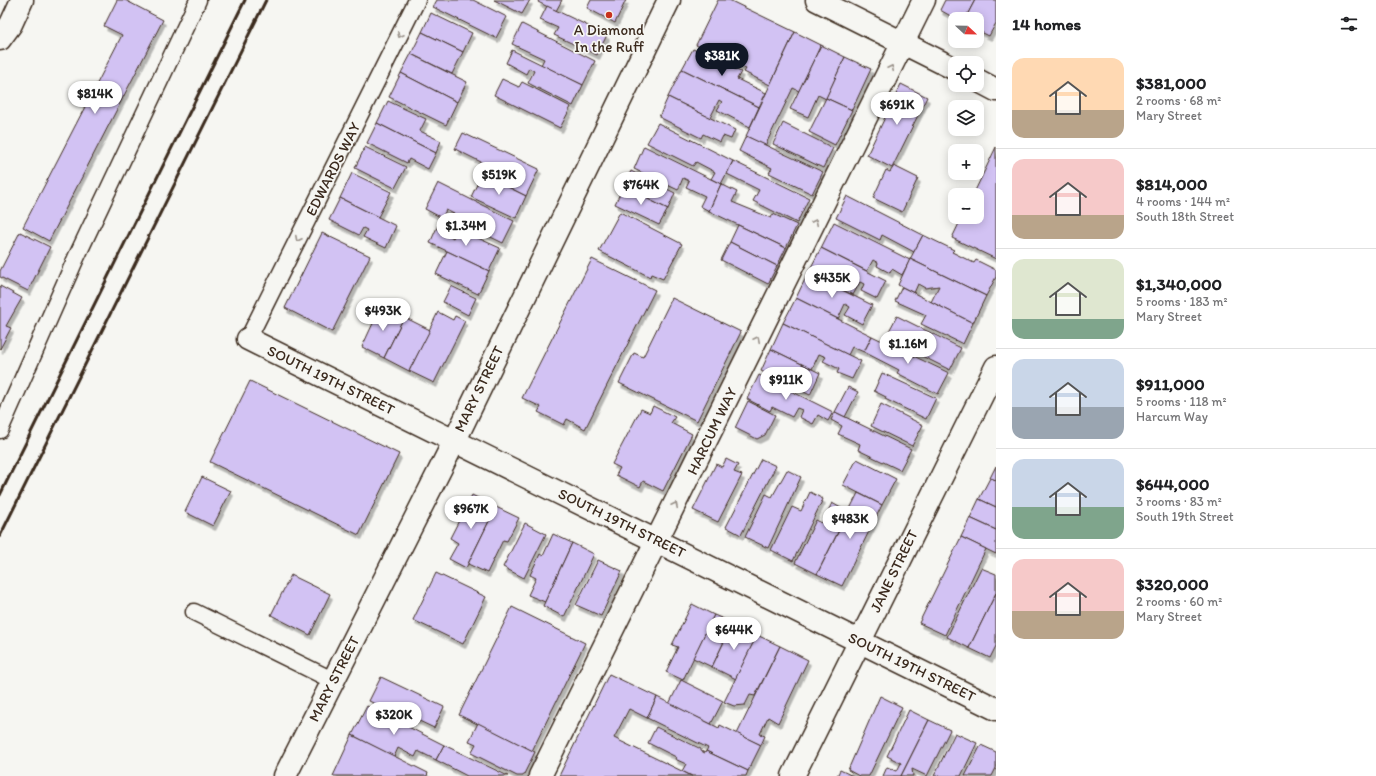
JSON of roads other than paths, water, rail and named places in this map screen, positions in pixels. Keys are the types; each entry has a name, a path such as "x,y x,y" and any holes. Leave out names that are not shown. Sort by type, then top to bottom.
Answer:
{"street":[{"path":"0,39 11,24 22,0"},
{"name":"MARY STREET","path":"285,776 332,680 455,440 669,0"},
{"path":"817,0 948,66"},
{"name":"HARCUM WAY","path":"540,776 924,0"},
{"path":"984,84 996,90"},
{"name":"SOUTH 19TH STREET","path":"248,339 658,540 996,709"},
{"name":"JANE STREET","path":"793,776 996,367"}],"lane":[{"path":"0,430 76,258 198,0"},
{"name":"EDWARDS WAY","path":"248,339 418,0"},
{"path":"194,612 332,680"}],"railway":[{"path":"0,495 245,0"},
{"path":"0,536 266,0"}],"place":[{"name":"A Diamond In the Ruff","path":"609,15"}]}
